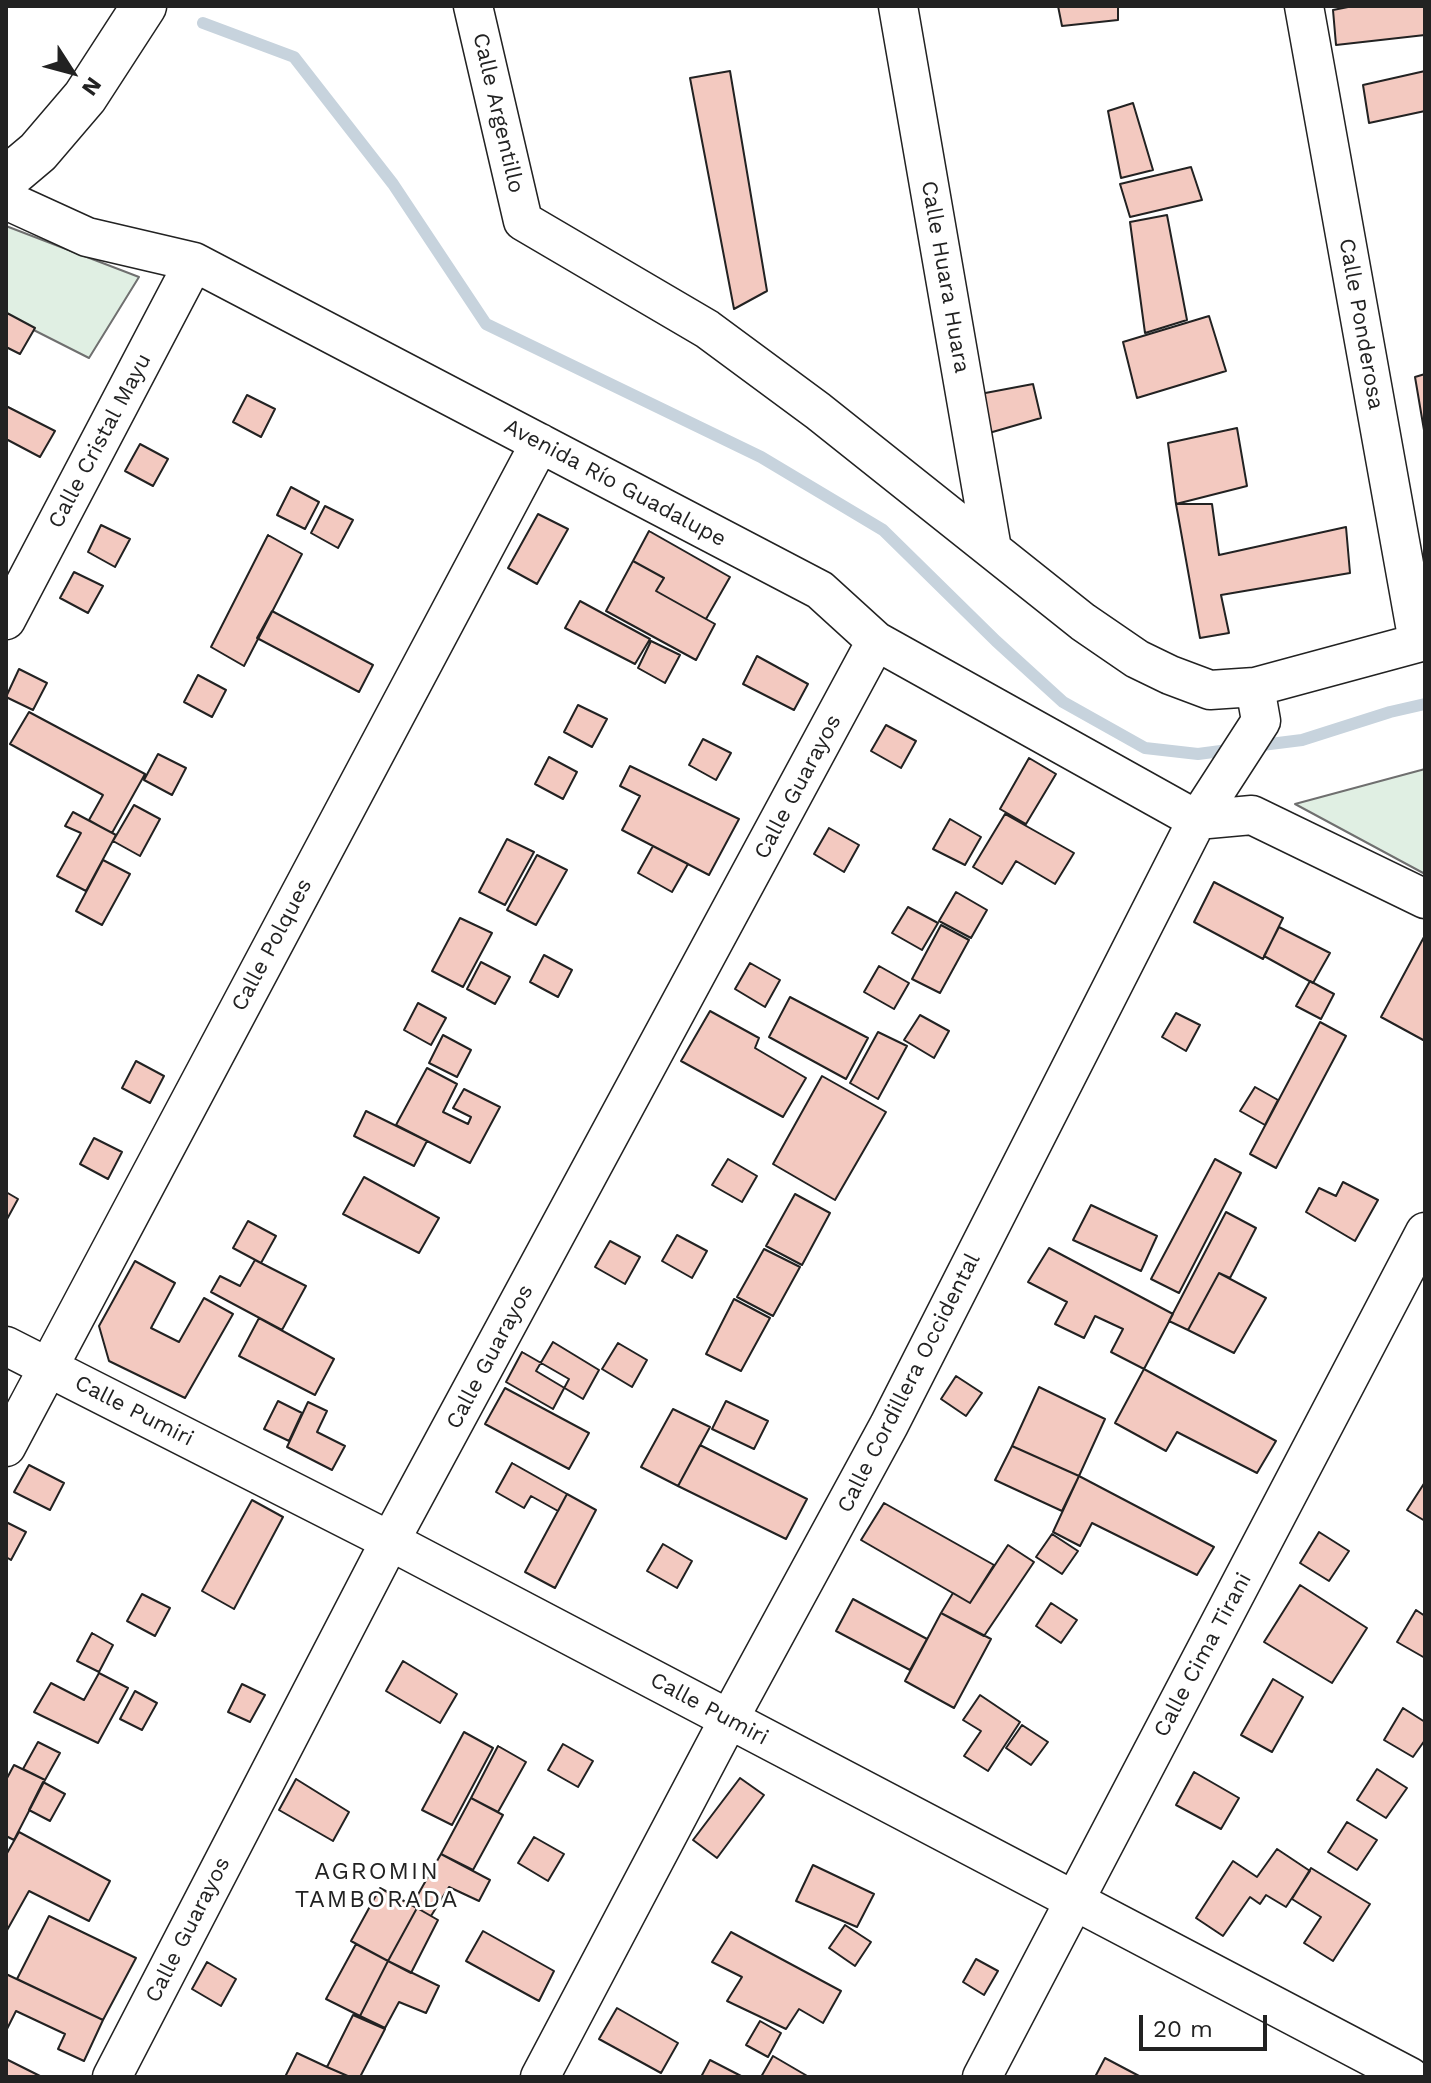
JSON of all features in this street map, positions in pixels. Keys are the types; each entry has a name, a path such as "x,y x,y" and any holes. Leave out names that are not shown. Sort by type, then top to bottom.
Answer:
{"street":[{"path":"6,179 38,152 85,97 144,6"},
{"name":"Calle Argentillo","path":"473,6 523,221 707,329 818,411 992,549"},
{"name":"Calle Huara Huara","path":"898,6 992,549"},
{"name":"Calle Ponderosa","path":"1304,6 1422,641"},
{"name":"Avenida Río Guadalupe","path":"6,200 87,237 194,262 820,590 876,641 1197,820"},
{"name":"Calle Cristal Mayu","path":"6,620 194,262"},
{"name":"Calle Polques","path":"6,1447 540,443"},
{"path":"992,549 1083,622 1137,659 1210,690 1258,704 1422,641"},
{"name":"Calle Guarayos","path":"112,2077 390,1541 876,641"},
{"name":"Calle Cordillera Occidental","path":"540,2077 889,1425 1197,820 1230,771 1258,704"},
{"path":"1197,820 1252,815 1425,899"},
{"name":"Calle Cima Tirani","path":"982,2077 1425,1232"},
{"name":"Calle Pumiri","path":"6,1346 390,1541 1410,2077"}],"green space":[{"path":"6,226 139,277 89,358 6,316"},
{"path":"1425,769 1425,874 1295,804"}],"building":[{"path":"1058,6 1118,6 1118,20 1062,26"},
{"path":"1353,6 1425,6 1425,35 1336,45 1333,10"},
{"path":"730,71 767,291 734,309 690,78"},
{"path":"1425,71 1425,111 1369,123 1363,85"},
{"path":"1133,103 1153,170 1121,178 1108,111"},
{"path":"1191,167 1202,200 1130,217 1120,184"},
{"path":"1167,215 1187,320 1145,333 1130,222"},
{"path":"7,313 35,328 20,354 6,347"},
{"path":"1209,316 1226,371 1137,398 1123,342"},
{"path":"1425,374 1425,436 1415,377"},
{"path":"1033,384 1041,418 989,433 980,394"},
{"path":"247,395 275,409 261,437 233,422"},
{"path":"6,406 55,431 40,457 6,439"},
{"path":"1237,428 1247,486 1176,504 1168,443"},
{"path":"140,444 168,459 153,486 125,471"},
{"path":"291,487 319,502 305,529 277,515"},
{"path":"1176,504 1212,504 1219,555 1346,527 1350,573 1221,595 1229,633 1200,638"},
{"path":"325,506 353,520 338,548 311,533"},
{"path":"538,514 568,529 537,584 508,568"},
{"path":"101,525 130,539 115,567 88,552"},
{"path":"649,531 730,577 706,619 656,591 664,578 633,561"},
{"path":"268,535 302,554 244,666 211,647"},
{"path":"633,561 664,578 656,591 715,624 696,660 606,611"},
{"path":"74,572 103,586 88,613 60,598"},
{"path":"580,601 650,639 635,664 565,628"},
{"path":"272,611 373,665 359,692 257,638"},
{"path":"651,641 680,655 665,683 638,668"},
{"path":"757,656 808,684 794,710 743,684"},
{"path":"19,669 47,683 33,710 6,697"},
{"path":"198,675 226,690 212,717 184,702"},
{"path":"578,705 607,719 592,747 564,732"},
{"path":"29,712 145,774 112,833 89,820 103,795 10,744"},
{"path":"886,725 916,741 901,768 871,751"},
{"path":"703,739 731,753 716,780 689,765"},
{"path":"158,754 186,768 172,795 144,780"},
{"path":"549,757 577,772 563,799 535,784"},
{"path":"1029,758 1056,774 1026,824 1000,809"},
{"path":"630,766 739,819 709,875 622,830 640,796 620,786"},
{"path":"134,805 160,819 140,856 113,841"},
{"path":"73,812 116,835 86,891 57,876 81,833 65,826"},
{"path":"1005,814 1074,853 1055,884 1016,861 1002,884 973,867"},
{"path":"950,819 981,837 965,865 933,849"},
{"path":"829,828 859,845 844,872 814,854"},
{"path":"507,839 534,852 505,905 479,892"},
{"path":"653,846 688,864 672,892 638,873"},
{"path":"537,855 567,870 536,925 507,910"},
{"path":"103,860 130,874 102,925 76,911"},
{"path":"1214,882 1283,918 1263,959 1194,922"},
{"path":"956,892 987,910 971,938 939,921"},
{"path":"908,907 938,923 922,950 892,933"},
{"path":"460,918 492,933 463,987 432,971"},
{"path":"941,925 969,940 940,993 912,979"},
{"path":"1279,927 1330,953 1313,983 1264,956"},
{"path":"1425,938 1425,1041 1381,1017"},
{"path":"544,955 572,970 558,997 530,982"},
{"path":"481,962 510,977 495,1004 467,989"},
{"path":"750,963 780,980 765,1007 735,989"},
{"path":"879,966 909,983 894,1009 864,992"},
{"path":"1310,981 1334,994 1321,1019 1296,1006"},
{"path":"790,997 868,1038 846,1079 769,1037"},
{"path":"418,1003 446,1018 431,1045 404,1030"},
{"path":"710,1011 759,1038 755,1048 806,1078 783,1117 681,1061"},
{"path":"1176,1013 1200,1025 1186,1051 1162,1037"},
{"path":"920,1015 949,1031 934,1058 904,1040"},
{"path":"1320,1022 1346,1036 1276,1168 1250,1154"},
{"path":"878,1032 907,1046 878,1099 850,1083"},
{"path":"443,1035 471,1050 457,1077 429,1063"},
{"path":"136,1061 164,1076 150,1103 122,1088"},
{"path":"427,1068 457,1084 443,1112 468,1124 471,1117 453,1108 464,1089 500,1107 470,1163 396,1125"},
{"path":"822,1076 886,1112 835,1200 773,1164"},
{"path":"1255,1087 1278,1100 1265,1125 1240,1111"},
{"path":"366,1111 427,1141 414,1166 354,1136"},
{"path":"94,1138 122,1152 108,1179 80,1164"},
{"path":"728,1159 757,1176 742,1202 712,1185"},
{"path":"1215,1159 1241,1173 1179,1293 1151,1279"},
{"path":"364,1177 439,1218 419,1253 343,1214"},
{"path":"1343,1182 1378,1200 1355,1241 1306,1212 1319,1188 1336,1196"},
{"path":"6,1192 18,1199 6,1221"},
{"path":"795,1194 830,1213 802,1265 766,1246"},
{"path":"1091,1205 1157,1236 1141,1271 1073,1240"},
{"path":"1226,1212 1256,1228 1230,1278 1219,1273 1188,1330 1169,1321"},
{"path":"248,1221 276,1236 261,1263 233,1248"},
{"path":"677,1235 707,1251 692,1278 662,1261"},
{"path":"610,1241 640,1257 625,1284 595,1267"},
{"path":"1049,1248 1173,1314 1144,1369 1111,1352 1123,1329 1095,1316 1084,1338 1055,1324 1067,1302 1028,1282"},
{"path":"764,1249 800,1267 773,1316 737,1297"},
{"path":"255,1260 306,1286 282,1330 211,1292 220,1276 240,1286"},
{"path":"135,1261 175,1283 151,1328 179,1342 204,1298 233,1314 185,1398 109,1361 99,1326"},
{"path":"1219,1273 1266,1298 1234,1353 1188,1330"},
{"path":"734,1299 770,1318 741,1371 706,1354"},
{"path":"259,1318 334,1359 315,1395 239,1356"},
{"path":"553,1342 599,1370 583,1399 536,1371"},
{"path":"618,1343 647,1360 632,1387 602,1369"},
{"path":"522,1352 569,1379 553,1409 506,1382"},
{"path":"1144,1369 1276,1441 1257,1473 1177,1432 1166,1451 1115,1423"},
{"path":"956,1376 982,1393 966,1416 941,1399"},
{"path":"1039,1387 1105,1419 1079,1476 1012,1446"},
{"path":"505,1388 589,1433 569,1469 485,1424"},
{"path":"278,1401 302,1413 289,1441 264,1429"},
{"path":"726,1401 768,1421 754,1449 712,1429"},
{"path":"308,1402 327,1411 317,1432 345,1446 332,1470 287,1447"},
{"path":"673,1409 710,1427 678,1486 641,1467"},
{"path":"700,1445 807,1499 786,1539 678,1486"},
{"path":"1012,1446 1079,1476 1062,1511 995,1480"},
{"path":"512,1463 567,1494 558,1511 531,1496 524,1508 496,1492"},
{"path":"29,1465 64,1483 50,1510 14,1492"},
{"path":"1079,1476 1214,1547 1197,1575 1092,1523 1080,1546 1053,1532"},
{"path":"1425,1482 1425,1521 1407,1510"},
{"path":"567,1494 596,1510 555,1588 525,1572"},
{"path":"252,1500 283,1517 234,1609 202,1591"},
{"path":"884,1503 994,1565 970,1603 861,1540"},
{"path":"6,1522 26,1532 11,1560 6,1557"},
{"path":"1319,1532 1349,1551 1329,1581 1300,1563"},
{"path":"1052,1534 1078,1551 1062,1574 1036,1557"},
{"path":"663,1544 692,1561 677,1588 647,1571"},
{"path":"1008,1545 1034,1562 984,1636 941,1613 953,1593 970,1603"},
{"path":"1300,1585 1367,1628 1332,1683 1264,1642"},
{"path":"142,1594 170,1608 155,1636 127,1621"},
{"path":"853,1599 927,1639 910,1670 836,1631"},
{"path":"1051,1603 1077,1620 1061,1643 1036,1626"},
{"path":"1416,1610 1425,1616 1425,1658 1397,1642"},
{"path":"941,1613 991,1639 954,1708 905,1681"},
{"path":"92,1633 113,1645 99,1672 77,1661"},
{"path":"403,1661 457,1694 440,1723 386,1691"},
{"path":"99,1673 128,1688 98,1743 34,1712 51,1683 84,1700"},
{"path":"1273,1679 1303,1697 1272,1752 1241,1735"},
{"path":"242,1684 265,1695 250,1722 228,1712"},
{"path":"135,1691 157,1703 142,1730 120,1719"},
{"path":"980,1695 1020,1722 988,1771 964,1756 981,1731 963,1720"},
{"path":"1403,1708 1425,1722 1425,1740 1413,1757 1384,1740"},
{"path":"1022,1725 1048,1742 1031,1765 1006,1748"},
{"path":"464,1732 493,1748 452,1825 422,1810"},
{"path":"38,1742 60,1753 45,1780 23,1769"},
{"path":"563,1744 593,1761 578,1787 548,1770"},
{"path":"498,1746 526,1762 498,1812 471,1798"},
{"path":"14,1765 45,1780 14,1840 6,1836 6,1780"},
{"path":"1377,1769 1407,1788 1386,1818 1357,1800"},
{"path":"1194,1772 1239,1798 1221,1829 1176,1805"},
{"path":"740,1778 764,1795 717,1858 693,1840"},
{"path":"296,1779 349,1812 333,1841 279,1810"},
{"path":"43,1782 65,1794 50,1821 29,1810"},
{"path":"471,1798 503,1815 473,1870 441,1854"},
{"path":"1347,1822 1377,1840 1357,1870 1328,1852"},
{"path":"19,1832 110,1881 89,1921 29,1891 6,1932 6,1855"},
{"path":"534,1837 564,1854 548,1881 518,1863"},
{"path":"1277,1849 1310,1871 1286,1907 1266,1895 1260,1904 1250,1897 1223,1936 1196,1918 1233,1861 1257,1877"},
{"path":"441,1854 490,1880 479,1901 449,1887 431,1916 412,1905"},
{"path":"813,1865 874,1894 857,1927 796,1901"},
{"path":"1311,1868 1370,1904 1333,1961 1304,1943 1321,1917 1292,1899"},
{"path":"380,1888 417,1908 388,1961 351,1941"},
{"path":"417,1908 438,1920 411,1973 388,1961"},
{"path":"49,1916 136,1958 103,2020 17,1979"},
{"path":"845,1925 871,1942 855,1966 829,1948"},
{"path":"483,1931 554,1971 539,2001 466,1961"},
{"path":"731,1932 841,1991 823,2023 799,2009 786,2029 727,2001 742,1977 712,1962"},
{"path":"356,1944 388,1961 360,2016 326,1999"},
{"path":"976,1959 998,1971 984,1995 963,1982"},
{"path":"388,1961 439,1986 426,2013 399,2002 385,2028 360,2016"},
{"path":"207,1962 236,1979 221,2006 192,1989"},
{"path":"6,1974 103,2020 84,2061 58,2049 65,2034 16,2011 6,2031"},
{"path":"617,2008 678,2043 661,2073 599,2039"},
{"path":"353,2015 385,2029 360,2077 350,2077 327,2067"},
{"path":"760,2021 781,2033 768,2057 746,2045"},
{"path":"297,2053 327,2067 350,2077 285,2077"},
{"path":"773,2056 809,2077 761,2077"},
{"path":"1105,2058 1141,2077 1095,2077"},
{"path":"6,2059 42,2077 6,2077"},
{"path":"710,2060 743,2077 701,2077"}],"waterway":[{"path":"203,23 294,57 393,184 486,324 761,457 883,530 1063,702 1145,748 1198,754 1236,749"},
{"path":"1254,746 1302,740 1425,704"}],"district":[{"name":"AGROMIN TAMBORADA","path":"377,1886"}]}
